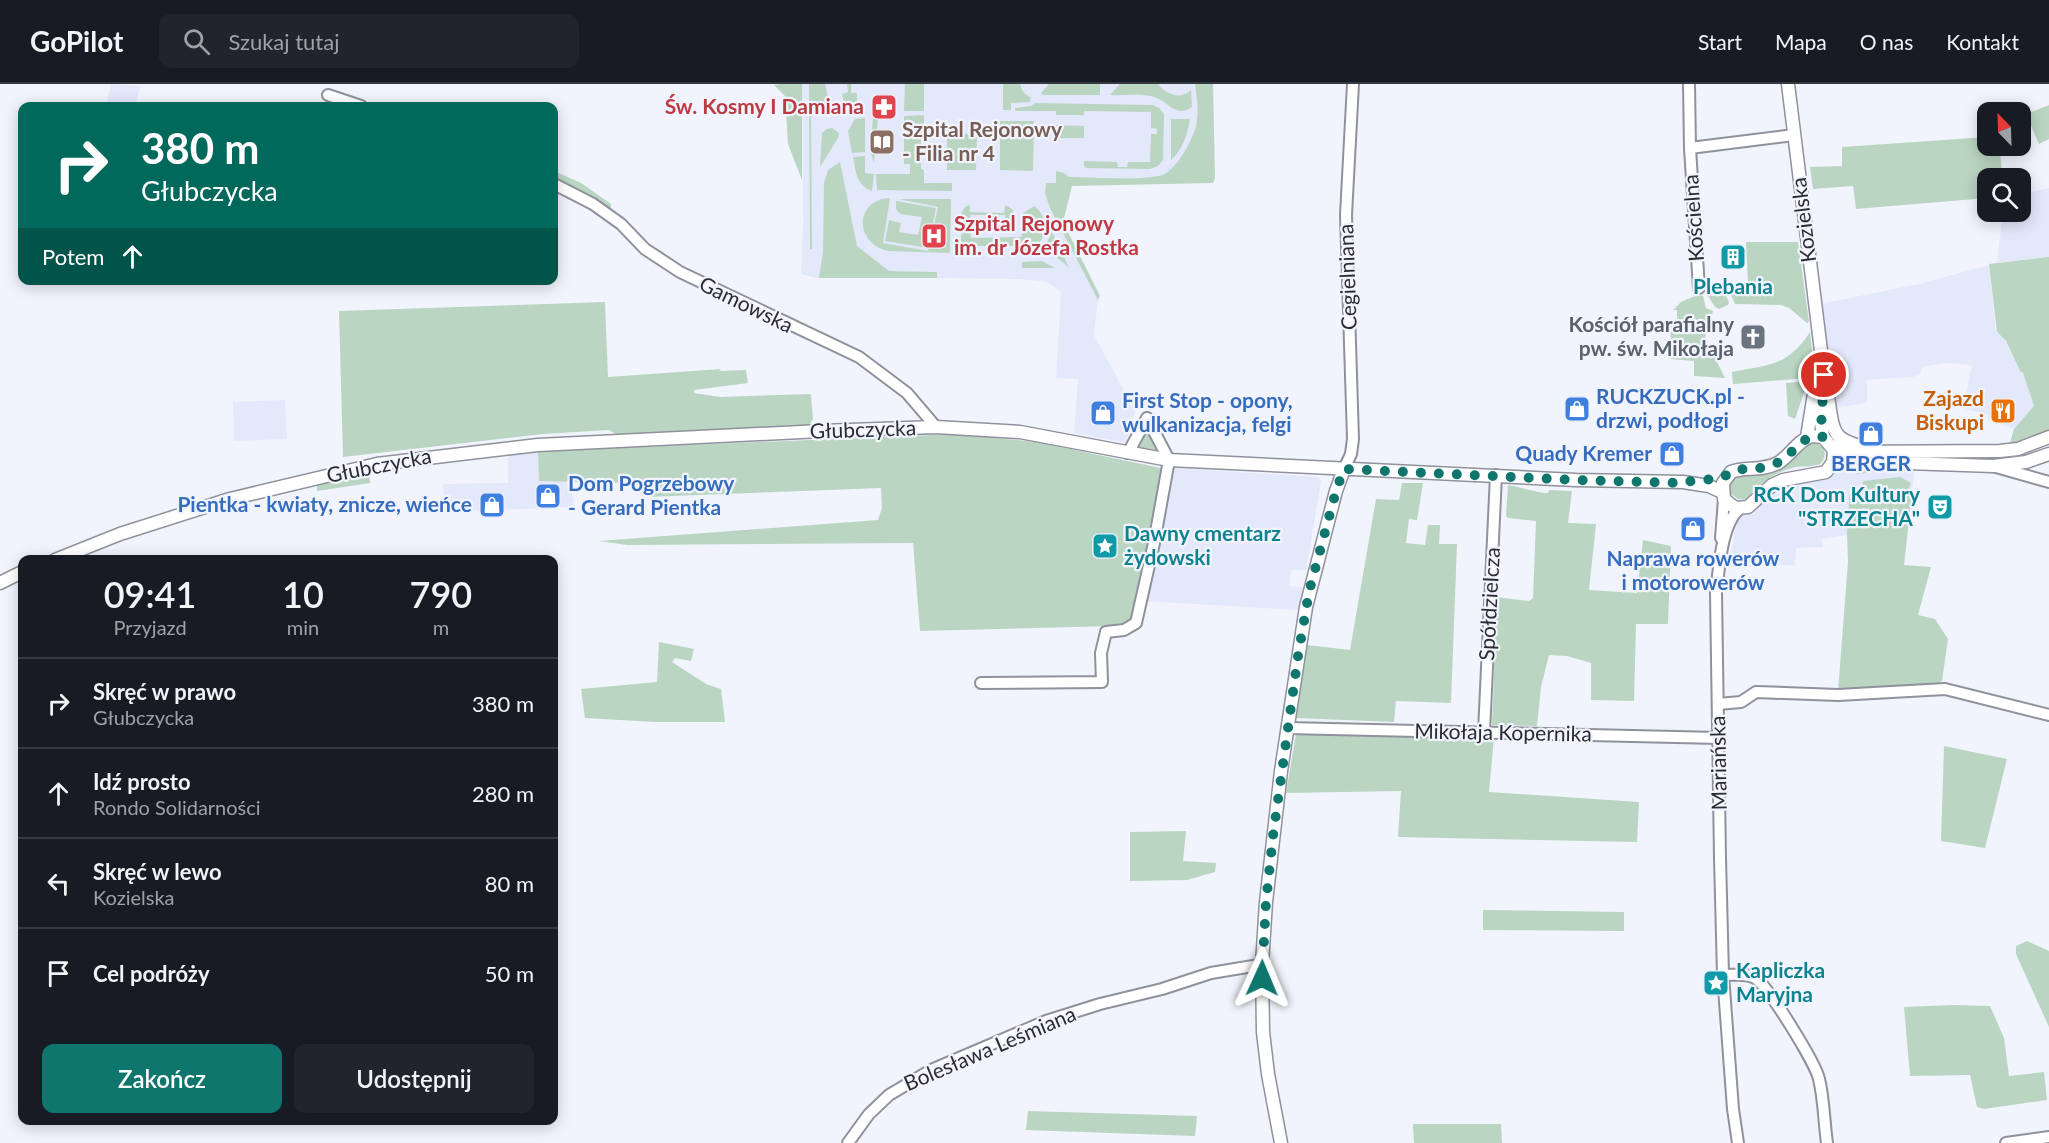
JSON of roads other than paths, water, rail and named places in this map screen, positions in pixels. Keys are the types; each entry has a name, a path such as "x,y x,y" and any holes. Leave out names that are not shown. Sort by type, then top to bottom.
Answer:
{"main road":[{"name":"Kozielska","path":"1788,84 1824,375 1821,428 1834,458 1831,467"},
{"name":"Kozielska","path":"1807,437 1820,356"},
{"path":"1824,375 1832,422 1838,437 1850,443 1884,451"},
{"name":"Głubczycka","path":"68,555 120,534 230,500 377,464 538,445 936,427 1020,432 1169,460 1683,483 1709,486 1724,496 1729,504 1738,508"},
{"name":"Głubczycka","path":"1683,483 1726,476 1735,470 1756,470 1771,466 1790,455 1807,437"},
{"path":"1807,437 1827,442 1849,452 1976,452 2018,449 2049,437"},
{"path":"1738,508 1753,505 1767,490 1782,480 1795,476 1822,474 1831,467 1849,461 1993,466 2026,462 2049,454"},
{"path":"1281,1143 1265,1053 1262,978 1266,902 1287,728 1309,592 1344,469"},
{"path":"1724,496 1723,483 1726,476"},
{"path":"0,583 18,574"}],"street":[{"name":"Cegielniana","path":"1344,469 1353,439 1346,215 1353,84"},
{"name":"Kościelna","path":"1689,84 1690,148 1699,288"},
{"path":"328,95 349,102"},
{"name":"Kościelna","path":"1690,148 1794,135"},
{"name":"Gamowska","path":"558,186 593,204 621,224 645,249 680,272 859,357 907,393 936,427"},
{"path":"981,683 1102,682 1101,653 1106,632 1124,630 1136,623 1169,460 1147,418 1128,453"},
{"path":"1993,466 2049,482"},
{"name":"Spółdzielcza","path":"1484,732 1496,475"},
{"name":"Mariańska","path":"1724,496 1716,593 1720,858 1723,975 1733,1110 1738,1143"},
{"name":"Mariańska","path":"1721,550 1729,522 1738,508"},
{"path":"1718,704 1741,702 1756,692 1838,695 1945,689 2049,715"},
{"name":"Mikołaja Kopernika","path":"1287,728 1719,738"},
{"name":"Bolesława Leśmiana","path":"848,1143 869,1114 896,1090 931,1070 1046,1021 1211,973 1259,965"},
{"path":"1723,975 1750,976 1757,979 1793,1030 1819,1077 1827,1143"},
{"path":"2006,1143 2049,1137"}],"place":[{"name":"Św. Kosmy I Damiana","path":"884,107"},
{"name":"Szpital Rejonowy - Filia nr 4","path":"882,142"},
{"name":"Szpital Rejonowy im. dr Józefa Rostka","path":"934,236"},
{"name":"Plebania","path":"1733,257"},
{"name":"Kościół parafialny pw. św. Mikołaja","path":"1753,337"},
{"name":"RUCKZUCK.pl - drzwi, podłogi","path":"1577,409"},
{"name":"Zajazd Biskupi","path":"2003,411"},
{"name":"First Stop - opony, wulkanizacja, felgi","path":"1103,413"},
{"name":"BERGER","path":"1871,434"},
{"name":"Quady Kremer","path":"1672,454"},
{"name":"Dom Pogrzebowy - Gerard Pientka","path":"548,496"},
{"name":"Pientka - kwiaty, znicze, wieńce","path":"492,505"},
{"name":"RCK Dom Kultury \"STRZECHA\"","path":"1940,507"},
{"name":"Naprawa rowerów i motorowerów","path":"1693,529"},
{"name":"Dawny cmentarz żydowski","path":"1105,546"},
{"name":"Kapliczka Maryjna","path":"1716,983"}]}
